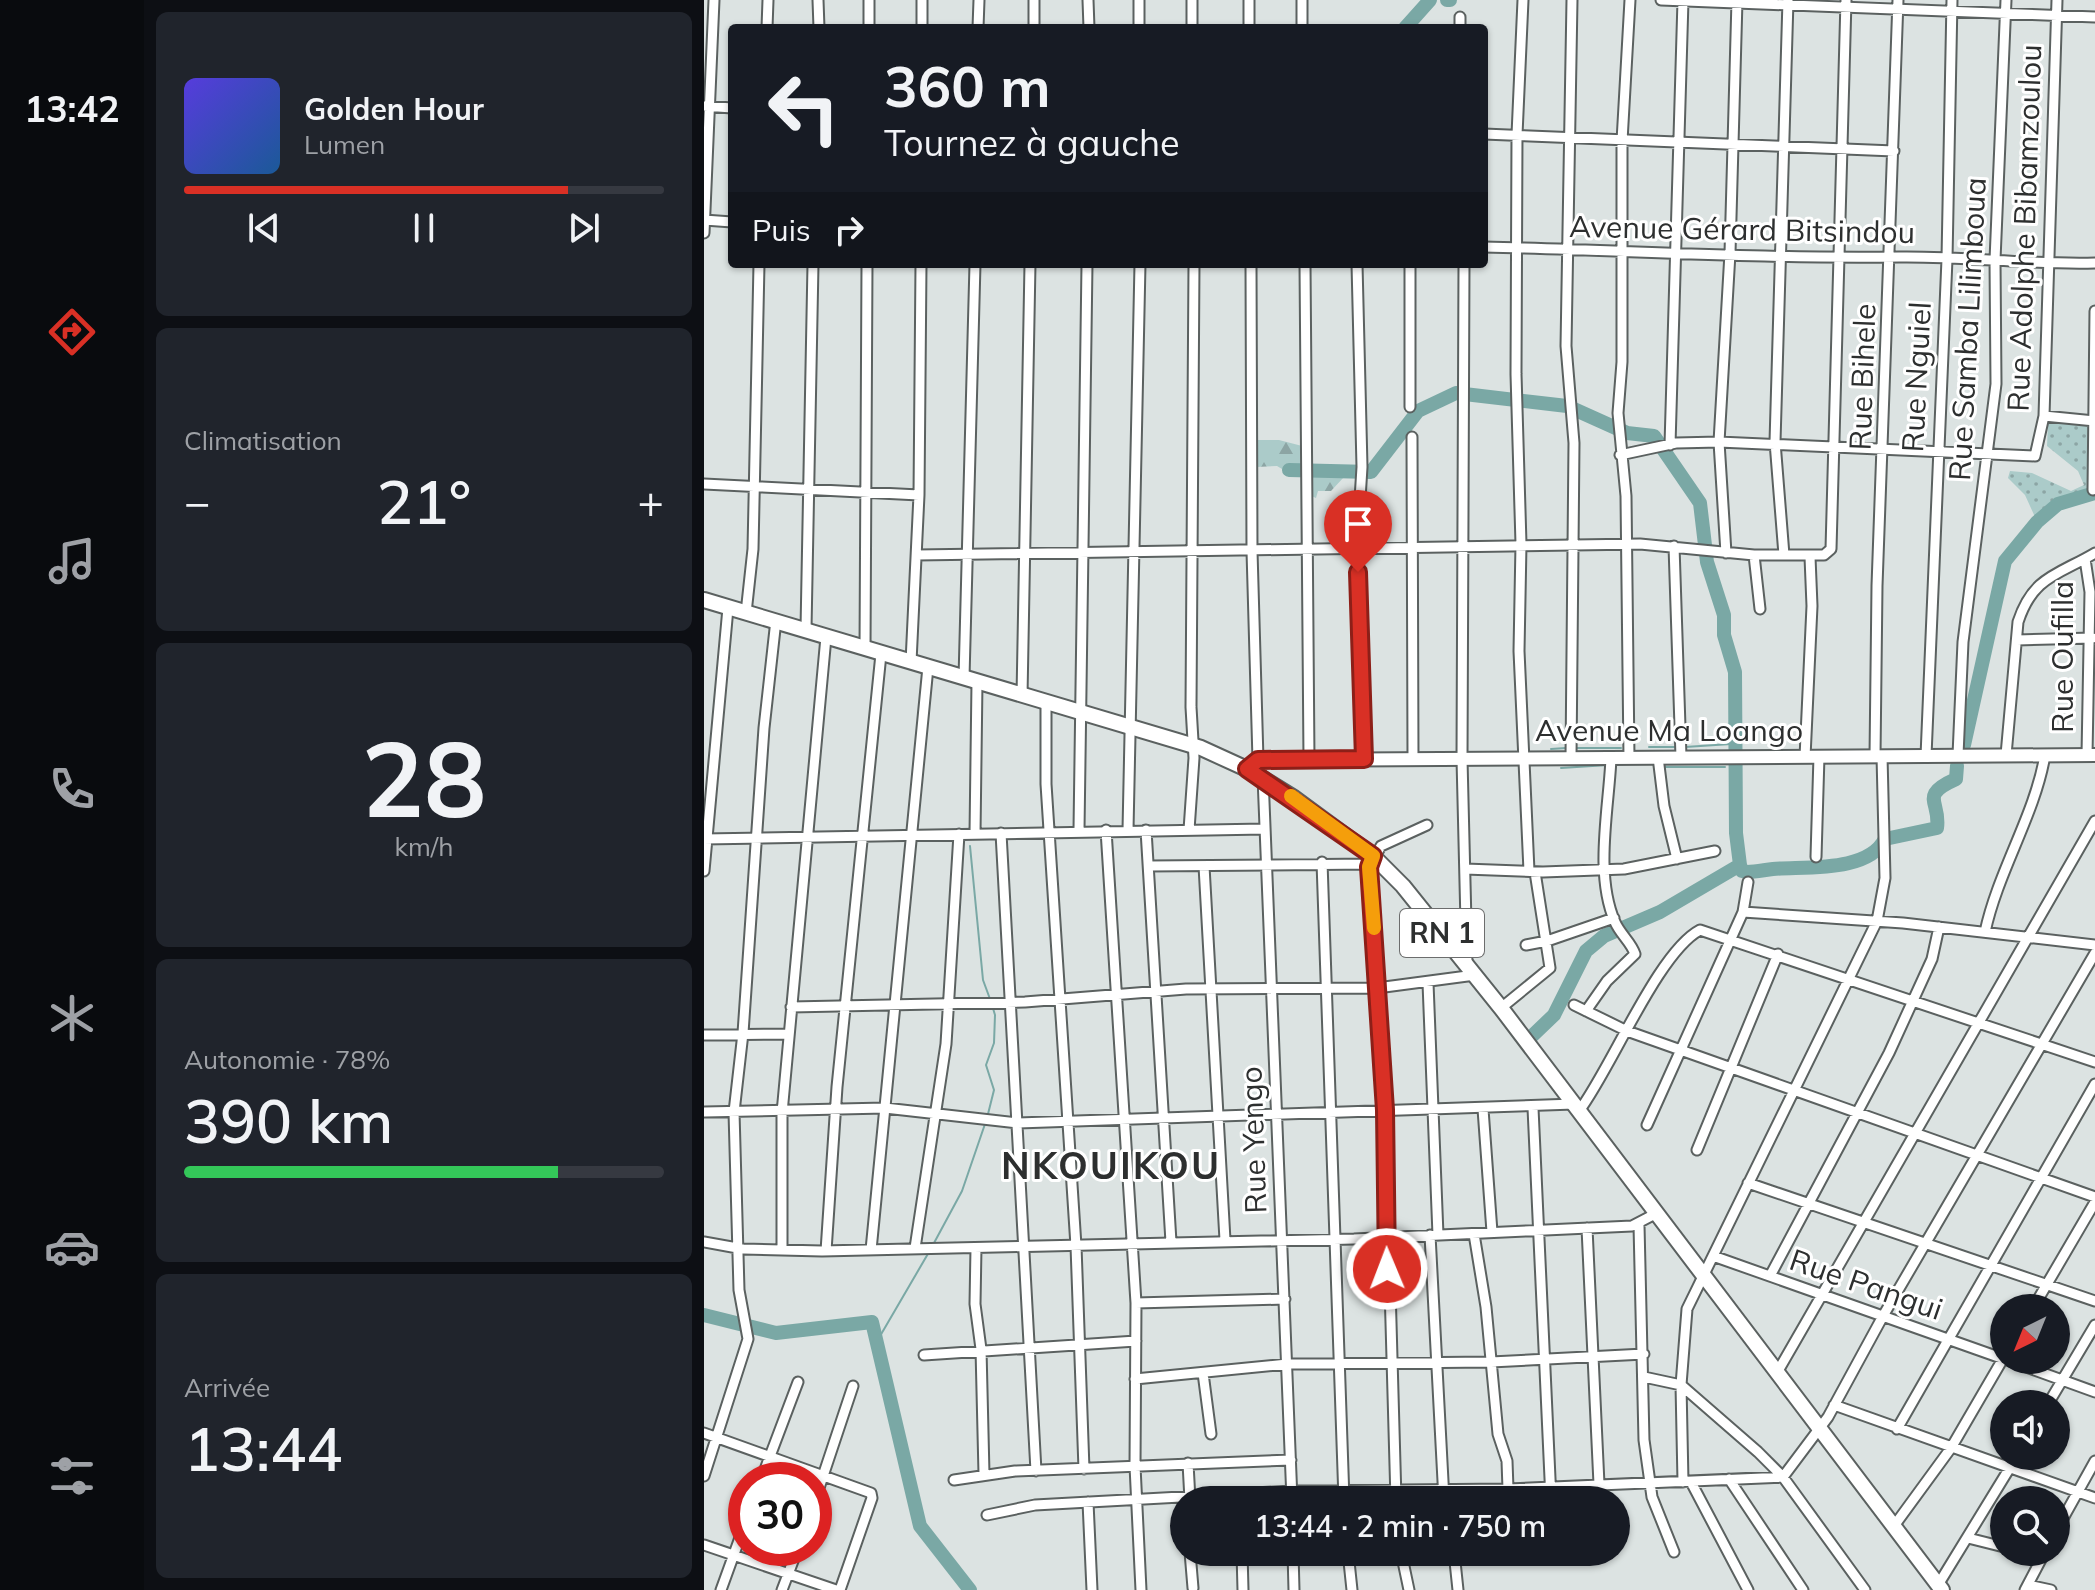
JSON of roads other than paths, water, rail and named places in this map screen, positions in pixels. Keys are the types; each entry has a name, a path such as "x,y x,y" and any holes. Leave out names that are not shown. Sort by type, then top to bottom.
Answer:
{"highway":[{"name":"RN 1","path":"704,600 1252,764 1263,777 1372,860 1471,970 1940,1587"}],"main road":[{"name":"Avenue Ma Loango","path":"1252,764 1364,759 2091,755"}],"street":[{"path":"704,233 714,0"},
{"path":"767,24 768,0"},
{"path":"818,0 819,24"},
{"path":"869,0 869,24"},
{"path":"922,0 922,24"},
{"path":"978,24 979,0"},
{"path":"1034,0 1034,24"},
{"path":"1088,0 1089,24"},
{"path":"1139,0 1139,24"},
{"path":"1192,0 1192,24"},
{"path":"1249,0 1249,24"},
{"path":"1302,0 1302,24"},
{"path":"1501,1008 1546,972 1551,963 1532,872 1522,758 1516,247 1523,0"},
{"path":"1571,758 1574,443 1566,346 1572,0"},
{"path":"1629,758 1625,483 1620,455 1621,253 1625,194 1622,141 1630,0"},
{"path":"1661,0 1898,5 1951,13 2095,17"},
{"name":"Rue Nguiel","path":"1926,756 1947,259 1952,0"},
{"name":"Rue Samba Lilimboua","path":"1958,755 1963,642 1996,384 1995,260 2006,0"},
{"name":"Rue Adolphe Bibamzoulou","path":"1989,456 2035,456 2044,416 2057,0"},
{"path":"1670,445 1683,1"},
{"path":"1726,553 1719,442 1730,253 1737,2"},
{"path":"1784,555 1775,442 1788,3"},
{"path":"917,555 1626,544 1754,555 1821,557 1831,549 1831,446 1846,4"},
{"name":"Rue Bihele","path":"1687,1482 1681,1385 1687,1309 1851,979 1877,921 1885,878 1878,756 1877,586 1885,450 1898,5"},
{"path":"1460,17 1460,24"},
{"path":"708,107 728,108"},
{"path":"1488,134 1894,151"},
{"path":"704,220 728,222"},
{"name":"Avenue Gérard Bitsindou","path":"1488,247 1569,252 1730,253 1838,260 1891,258 1995,260 2049,265 2095,263"},
{"path":"746,613 753,549 759,268"},
{"path":"806,629 813,268"},
{"path":"865,649 867,268"},
{"path":"911,662 919,495 921,268"},
{"path":"975,268 968,554 975,834"},
{"path":"1022,696 1030,268"},
{"path":"1079,830 1087,268"},
{"path":"1128,830 1140,268"},
{"path":"1189,830 1194,758 1194,268"},
{"path":"1251,268 1252,764"},
{"path":"1305,268 1309,760"},
{"path":"1357,268 1362,467 1357,548 1364,759"},
{"path":"1410,268 1410,407"},
{"path":"791,1007 1061,999 1212,989 1377,988 1428,983 1471,970 1462,759 1464,268"},
{"path":"2093,490 2095,311"},
{"path":"2044,416 2095,421"},
{"path":"1412,437 1413,759"},
{"path":"1620,455 1670,445 1775,442 1989,456"},
{"path":"704,484 919,495"},
{"path":"1674,546 1681,757"},
{"path":"2006,755 2022,609 2041,581 2095,553"},
{"path":"1754,555 1760,609"},
{"path":"1810,557 1816,857"},
{"name":"Rue Oufilla","path":"2085,559 2092,638 2091,755"},
{"path":"704,871 728,608"},
{"path":"704,1476 748,1339 741,1307 734,1112 776,620"},
{"path":"782,1250 782,1113 826,637"},
{"path":"2017,640 2092,638"},
{"path":"826,1251 835,1110 881,654"},
{"path":"871,1250 928,667"},
{"path":"1046,704 1049,831 1076,1246 1084,1469"},
{"path":"1985,932 1994,890 2034,794 2045,755"},
{"path":"1658,757 1664,806 1677,859"},
{"path":"1586,1011 1607,981 1635,954 1614,918 1605,870 1611,758"},
{"name":"Rue Yengo","path":"1263,777 1292,1486"},
{"path":"1778,1371 2095,821"},
{"path":"1396,1486 1386,1237 1385,1110 1372,860 1381,846 1427,825"},
{"path":"705,839 1264,829"},
{"path":"1106,830 1136,1303 1135,1466 1141,1590"},
{"path":"1146,830 1171,1242"},
{"path":"1001,833 1036,1471"},
{"path":"915,1248 937,1113 950,1003 959,834"},
{"path":"1465,869 1532,872 1605,870 1715,851"},
{"path":"1149,866 1372,860"},
{"path":"1322,862 1344,1486"},
{"path":"1204,866 1225,1240"},
{"path":"1647,1125 1743,912 1748,882"},
{"path":"1743,912 1877,921 2095,945"},
{"path":"1526,945 1614,918"},
{"path":"1770,1276 1806,1203 1859,1112 1914,1000 1932,959 1939,927"},
{"path":"704,1112 782,1113 885,1108 1018,1123 1276,1112 1576,1108 1600,1083 1656,980 1694,933 1702,930 2095,1062"},
{"path":"1783,1477 1821,1428 2095,953"},
{"path":"1697,1150 1734,1067 1778,954"},
{"path":"1428,983 1444,1486"},
{"path":"1574,1005 1627,1031 2042,1178 2095,1200 2041,1294"},
{"path":"704,1035 789,1034"},
{"path":"1897,1429 1993,1267 2095,1084"},
{"path":"1533,1108 1550,1486 1783,1477"},
{"path":"1483,1109 1492,1232"},
{"path":"1748,1183 2095,1301"},
{"path":"704,1242 738,1248 826,1251 1386,1237 1639,1225 1657,1213"},
{"path":"1639,1225 1644,1354 1643,1428 1649,1481 1661,1526 1674,1552"},
{"path":"1587,1228 1599,1484"},
{"path":"1474,1234 1486,1307 1498,1434 1507,1461 1508,1486"},
{"path":"976,1248 975,1304 981,1349 984,1474"},
{"name":"Rue Pangui","path":"1713,1256 1990,1354"},
{"path":"1136,1303 1285,1299"},
{"path":"2056,1390 2095,1325"},
{"path":"924,1355 1136,1341"},
{"path":"1135,1379 1287,1364 1491,1362 1644,1354"},
{"path":"1203,1373 1211,1434"},
{"path":"1894,1526 1951,1448 1995,1374"},
{"name":"Rue Pangui","path":"2045,1374 2095,1392"},
{"path":"1644,1377 1681,1385 1783,1477 1865,1590"},
{"path":"767,1462 798,1382"},
{"path":"827,1462 853,1386"},
{"path":"1834,1405 1990,1461"},
{"path":"704,1433 790,1462"},
{"path":"954,1480 984,1474 1291,1460"},
{"path":"2070,1505 2095,1461"},
{"path":"1188,1463 1189,1486"},
{"path":"1940,1587 2008,1470"},
{"path":"2018,1470 2095,1498"},
{"path":"765,1566 838,1590 872,1496 864,1489 832,1477"},
{"path":"1729,1479 1803,1590"},
{"path":"1687,1482 1748,1590"},
{"path":"987,1515 1013,1508 1170,1498"},
{"path":"1088,1502 1092,1590"},
{"path":"1968,1538 1990,1544"},
{"path":"704,1545 728,1553"},
{"path":"721,1590 730,1566"},
{"path":"782,1590 791,1566"},
{"path":"1191,1566 1193,1588"},
{"path":"1242,1566 1243,1590"},
{"path":"1293,1566 1294,1590"},
{"path":"1349,1566 1352,1590"},
{"path":"1404,1566 1409,1590"},
{"path":"1455,1566 1458,1590"},
{"path":"2037,1566 2026,1587 2051,1590"}],"waterway":[{"path":"1409,24 1430,0"},
{"path":"1289,470 1371,472 1418,411 1456,393 1567,406 1627,433 1654,436 1700,503 1707,562 1724,615 1724,635 1735,672 1736,833 1740,865"},
{"path":"1964,745 2005,561 2037,522 2058,504 2095,493"},
{"path":"1685,747 1731,744"},
{"path":"1649,747 1678,747"},
{"path":"1551,749 1566,748"},
{"path":"1577,748 1621,748"},
{"path":"1561,768 1608,765"},
{"path":"1531,1037 1554,1015 1586,951 1604,936 1660,912 1740,865 1742,871 1747,872 1850,863 1877,850 1885,839 1937,828 1934,795 1956,779 1957,766"},
{"path":"1665,767 1725,767"},
{"path":"970,846 983,980 990,999"},
{"path":"988,1114 994,1090 986,1065 994,1043 995,1015 992,1005"},
{"path":"934,1243 962,1191 985,1124"},
{"path":"876,1343 929,1252"},
{"path":"704,1315 776,1333 872,1322 920,1526 970,1590"}],"district":[{"name":"NKOUIKOU","path":"1111,1166"}]}
